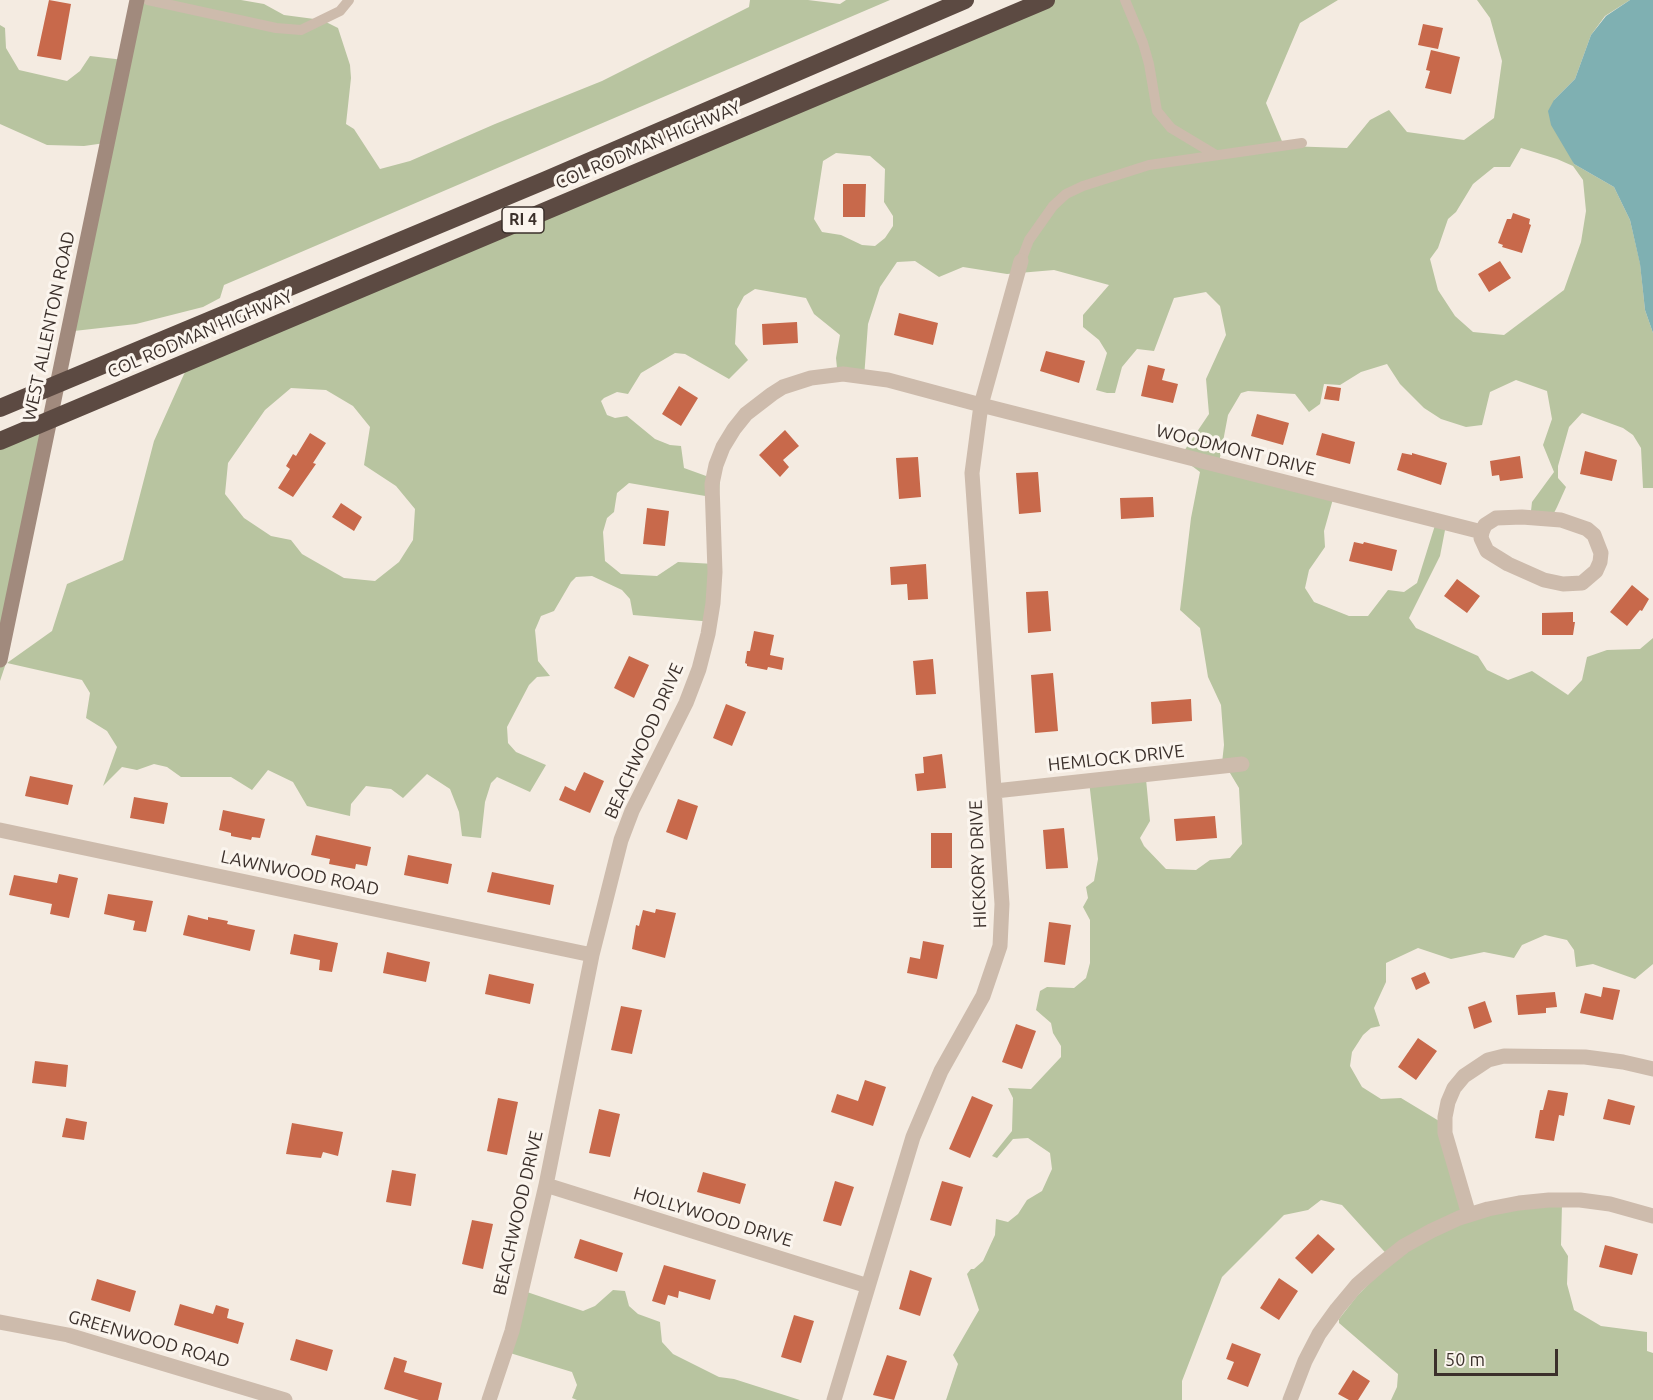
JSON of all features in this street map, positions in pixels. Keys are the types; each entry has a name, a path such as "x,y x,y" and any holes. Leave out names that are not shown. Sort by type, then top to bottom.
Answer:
{"highway":[{"name":"COL RODMAN HIGHWAY","path":"0,408 546,180 965,0"},
{"name":"COL RODMAN HIGHWAY","path":"0,441 1046,0"}],"street":[{"name":"WEST ALLENTON ROAD","path":"0,660 137,0"},
{"name":"HICKORY DRIVE","path":"834,1400 913,1137 941,1071 983,996 1000,946 1002,904 972,473 974,443 981,405 1021,261"},
{"name":"BEACHWOOD DRIVE","path":"489,1400 512,1331 546,1185 592,955 618,850 632,811 686,703 699,669 708,634 713,603 715,550 712,484 723,447 746,414 783,387 811,378 843,374 909,384 981,405"},
{"name":"WOODMONT DRIVE","path":"981,405 1482,532"},
{"path":"1496,518 1561,520 1587,529 1594,535 1601,553 1600,562 1590,578 1582,583 1563,584 1544,580 1508,564 1487,551 1483,545 1482,532 1485,525 1496,518"},
{"name":"HEMLOCK DRIVE","path":"994,791 1242,764"},
{"name":"LAWNWOOD ROAD","path":"0,830 592,955"},
{"path":"1469,1215 1445,1133 1445,1117 1449,1102 1454,1088 1464,1076 1488,1060 1514,1055 1585,1057 1653,1069"},
{"name":"HOLLYWOOD DRIVE","path":"546,1185 868,1286"},
{"path":"1290,1400 1305,1361 1319,1334 1357,1285 1404,1246 1431,1231 1459,1218 1488,1209 1549,1200 1580,1200 1610,1204 1653,1216"},
{"name":"GREENWOOD ROAD","path":"0,1322 68,1335 274,1398"}],"lane":[{"path":"148,0 276,28 301,30 340,11 349,0"},
{"path":"1125,0 1143,43 1157,111 1171,128 1216,155"},
{"path":"1021,261 1029,240 1053,206 1066,194 1103,178 1149,165 1302,143"}],"green space":[{"path":"142,0 241,0 264,4 284,15 322,20 338,28 350,65 351,78 346,124 354,129 380,169 410,161 602,81 749,7 750,0 808,0 840,4 846,0 890,0 224,285 220,298 203,307 136,324 74,331 112,142 84,146 47,145 0,124 0,25 5,28 6,48 19,70 67,81 80,71 90,56 124,60"},
{"path":"1043,0 1338,0 1300,23 1266,103 1284,146 1347,148 1370,120 1389,110 1407,132 1464,140 1494,118 1502,61 1490,18 1477,0 1630,0 1605,16 1591,35 1575,79 1554,100 1574,164 1614,187 1630,220 1640,263 1645,310 1653,333 1653,488 1643,488 1641,448 1633,435 1623,428 1582,413 1569,427 1558,466 1558,478 1566,487 1557,507 1549,523 1530,520 1532,502 1554,472 1543,445 1552,419 1547,391 1516,380 1490,392 1482,425 1466,427 1441,419 1424,408 1400,384 1387,364 1361,372 1340,385 1324,384 1320,404 1309,412 1295,394 1248,391 1241,393 1228,415 1218,468 1333,499 1324,531 1325,547 1309,570 1305,588 1314,602 1349,616 1368,616 1388,590 1404,592 1417,583 1436,522 1446,525 1440,556 1409,618 1416,628 1478,656 1487,670 1508,680 1532,671 1568,695 1582,680 1587,657 1607,650 1640,649 1653,638 1653,964 1635,979 1593,964 1576,967 1574,950 1567,940 1545,935 1522,945 1514,958 1484,952 1451,959 1418,948 1386,963 1386,982 1374,1008 1380,1026 1371,1028 1363,1035 1352,1052 1350,1066 1362,1087 1381,1099 1401,1098 1449,1127 1472,1209 1562,1204 1561,1245 1568,1256 1567,1284 1574,1310 1601,1326 1647,1332 1647,1351 1653,1353 1653,1400 1391,1400 1397,1387 1398,1374 1339,1323 1339,1319 1357,1296 1392,1260 1342,1205 1321,1200 1308,1210 1284,1215 1222,1277 1182,1381 1182,1400 946,1400 958,1364 953,1355 979,1310 967,1274 983,1261 995,1235 996,1219 1008,1222 1018,1214 1027,1200 1042,1191 1052,1169 1050,1153 1028,1138 1013,1139 997,1158 992,1156 1012,1131 1013,1098 1008,1088 1031,1089 1061,1057 1061,1046 1053,1033 1051,1023 1036,1010 1040,991 1047,987 1074,988 1086,978 1090,963 1090,920 1083,907 1088,898 1086,887 1094,881 1098,859 1089,781 1146,779 1150,821 1140,838 1144,846 1166,869 1196,870 1210,860 1230,858 1242,844 1239,788 1222,763 1224,745 1221,705 1208,677 1200,628 1180,610 1191,518 1200,472 1180,457 1209,414 1206,379 1226,335 1220,306 1206,292 1174,298 1154,351 1137,349 1122,367 1115,393 1096,390 1107,353 1099,340 1083,327 1083,315 1109,285 1054,270 1007,274 963,267 939,277 915,261 897,262 880,287 868,324 864,378 838,378 836,358 840,335 814,314 806,298 755,289 744,296 737,309 735,344 748,360 729,379 685,354 675,353 641,373 628,394 617,392 604,398 601,401 607,415 615,418 627,416 655,439 670,445 681,446 684,468 720,481 717,498 629,483 617,493 614,512 607,518 603,532 605,561 621,574 657,576 678,562 715,564 713,622 633,615 630,599 622,590 592,576 576,577 554,611 541,616 535,630 538,661 550,676 537,677 529,685 507,727 508,743 516,752 546,765 530,792 497,777 491,783 485,802 481,838 462,836 459,812 450,789 427,774 403,798 391,789 366,786 351,804 350,816 307,806 293,782 268,770 252,790 231,777 181,777 167,767 154,764 137,770 122,767 103,786 117,747 107,731 86,718 90,693 82,680 7,663 52,631 67,584 123,560 154,441 185,372","holes":["1521,148 1573,166 1583,180 1586,211 1581,242 1564,290 1504,335 1473,332 1455,316 1438,290 1430,259 1438,248 1448,219 1456,212 1473,184 1494,167 1510,167","836,153 870,156 885,169 884,202 893,216 893,226 885,238 875,246 862,245 841,235 822,232 814,219 823,161","291,388 326,390 353,406 370,427 364,465 396,486 415,509 413,540 399,562 375,581 344,578 302,554 291,540 271,536 244,518 225,494 228,463 265,410"]},
{"path":"43,424 6,663 0,681 0,442"},
{"path":"613,1290 625,1291 629,1306 638,1314 660,1322 662,1342 673,1354 719,1377 734,1379 800,1400 577,1400 572,1398 577,1385 572,1372 510,1353 527,1292 583,1311 595,1306"}],"water":[{"path":"1630,0 1653,0 1653,333 1645,310 1640,264 1630,220 1614,187 1574,164 1551,125 1548,111 1554,100 1575,79 1591,35 1606,16"}],"building":[{"path":"49,0 71,4 61,60 37,56"},
{"path":"1423,24 1443,28 1438,49 1418,45"},
{"path":"1431,50 1460,57 1451,94 1425,88 1430,71 1426,70"},
{"path":"843,184 866,184 865,217 843,217"},
{"path":"1513,213 1530,219 1529,224 1531,225 1522,253 1502,247 1503,245 1498,243 1507,219 1511,219"},
{"path":"1500,261 1511,278 1489,292 1478,274"},
{"path":"899,313 938,323 933,345 894,335"},
{"path":"797,322 798,343 763,345 762,324"},
{"path":"1046,351 1085,361 1079,383 1040,371"},
{"path":"1148,365 1165,369 1162,380 1178,384 1173,403 1141,396"},
{"path":"679,386 698,398 681,426 662,414"},
{"path":"1327,386 1341,388 1339,401 1324,399"},
{"path":"1257,414 1289,423 1283,445 1251,436"},
{"path":"785,430 799,446 783,460 789,467 780,477 759,455"},
{"path":"310,433 326,443 313,463 316,464 293,497 278,488 290,469 286,466 293,454 296,456"},
{"path":"1322,433 1355,442 1350,464 1316,455"},
{"path":"1585,451 1617,460 1612,481 1580,474"},
{"path":"1402,453 1412,455 1412,453 1447,463 1441,485 1397,470"},
{"path":"1520,456 1523,478 1500,481 1499,475 1492,476 1490,461"},
{"path":"918,457 921,497 899,499 896,458"},
{"path":"1038,472 1041,512 1019,514 1016,473"},
{"path":"1153,497 1154,517 1121,519 1120,498"},
{"path":"341,503 362,517 354,531 332,517"},
{"path":"647,508 669,511 665,546 643,544"},
{"path":"1354,542 1363,544 1364,542 1397,550 1392,571 1349,561"},
{"path":"926,564 928,599 908,600 907,584 891,585 890,567"},
{"path":"1457,579 1480,596 1467,613 1444,596"},
{"path":"1632,585 1649,599 1642,611 1640,610 1627,626 1610,612"},
{"path":"1048,591 1051,631 1028,633 1026,592"},
{"path":"1573,612 1573,622 1575,622 1573,635 1542,635 1542,613"},
{"path":"754,631 774,635 770,655 784,658 782,670 747,666 745,663 747,651 750,651"},
{"path":"629,656 649,665 634,698 614,688"},
{"path":"933,659 936,694 916,695 913,661"},
{"path":"1053,673 1058,731 1035,733 1031,675"},
{"path":"1191,699 1192,721 1152,724 1151,702"},
{"path":"726,704 746,712 732,746 713,738"},
{"path":"942,754 946,788 917,791 915,774 924,773 923,757"},
{"path":"584,772 604,781 590,813 559,800 565,786 575,791"},
{"path":"30,776 73,785 68,805 25,796"},
{"path":"134,797 168,803 164,824 130,818"},
{"path":"678,799 698,806 687,840 666,832"},
{"path":"223,810 265,819 260,838 252,837 251,840 231,836 231,833 219,830"},
{"path":"1215,816 1217,838 1176,841 1174,819"},
{"path":"1064,828 1068,868 1046,869 1043,830"},
{"path":"931,833 952,833 952,868 931,868"},
{"path":"316,835 371,847 367,866 356,864 355,869 329,864 330,859 311,855"},
{"path":"408,855 452,864 448,884 404,875"},
{"path":"492,872 554,885 550,905 487,892"},
{"path":"59,874 78,878 69,918 50,914 52,904 9,895 14,875 57,883"},
{"path":"108,894 153,901 146,932 133,930 135,921 104,914"},
{"path":"656,909 676,913 665,958 632,949 636,925 639,926 643,910 655,913"},
{"path":"188,915 208,920 208,917 228,921 227,924 255,930 250,951 183,935"},
{"path":"1049,922 1071,925 1065,965 1044,962"},
{"path":"294,934 338,943 332,972 319,970 320,960 290,954"},
{"path":"923,941 944,945 937,979 907,973 910,957 920,959"},
{"path":"387,952 430,962 426,982 383,973"},
{"path":"1425,972 1430,983 1416,990 1411,978"},
{"path":"489,974 534,984 530,1004 485,994"},
{"path":"1603,987 1620,990 1613,1020 1580,1013 1585,993 1601,997"},
{"path":"1555,992 1557,1007 1546,1008 1546,1013 1518,1015 1516,995"},
{"path":"1485,1001 1492,1022 1474,1029 1468,1007"},
{"path":"621,1006 642,1010 632,1054 611,1050"},
{"path":"1016,1024 1036,1031 1022,1069 1002,1062"},
{"path":"1418,1038 1437,1051 1416,1080 1398,1067"},
{"path":"35,1061 68,1065 66,1087 32,1083"},
{"path":"865,1080 886,1087 873,1126 831,1112 837,1094 858,1101"},
{"path":"1548,1090 1568,1093 1564,1116 1559,1115 1554,1141 1535,1138 1540,1110 1543,1110"},
{"path":"972,1096 993,1105 970,1158 949,1149"},
{"path":"498,1098 518,1102 507,1155 487,1151"},
{"path":"1608,1099 1635,1106 1630,1125 1603,1119"},
{"path":"599,1109 620,1114 610,1157 589,1153"},
{"path":"66,1118 87,1122 84,1140 62,1137"},
{"path":"292,1123 343,1132 338,1156 323,1152 321,1158 286,1154"},
{"path":"392,1170 416,1174 411,1206 386,1202"},
{"path":"703,1172 746,1184 740,1204 697,1192"},
{"path":"835,1181 854,1187 841,1226 823,1221"},
{"path":"942,1181 963,1187 951,1226 930,1220"},
{"path":"472,1220 493,1224 483,1269 462,1264"},
{"path":"1318,1234 1335,1249 1312,1274 1295,1258"},
{"path":"580,1239 623,1253 617,1272 574,1258"},
{"path":"1605,1245 1638,1254 1632,1275 1599,1267"},
{"path":"664,1265 716,1280 710,1300 679,1291 678,1298 668,1295 665,1305 652,1301"},
{"path":"910,1270 932,1278 920,1316 899,1309"},
{"path":"1279,1278 1298,1291 1279,1320 1260,1308"},
{"path":"97,1279 136,1291 130,1312 91,1300"},
{"path":"180,1304 213,1314 216,1305 229,1309 227,1318 244,1323 238,1344 174,1325"},
{"path":"794,1315 814,1321 801,1363 781,1357"},
{"path":"296,1339 333,1350 327,1371 290,1360"},
{"path":"1232,1343 1261,1354 1248,1387 1227,1379 1234,1362 1226,1359"},
{"path":"887,1355 907,1361 894,1400 873,1395"},
{"path":"394,1357 407,1361 404,1372 442,1383 438,1400 419,1400 384,1389"},
{"path":"1353,1370 1370,1381 1358,1400 1349,1400 1338,1394"}]}
